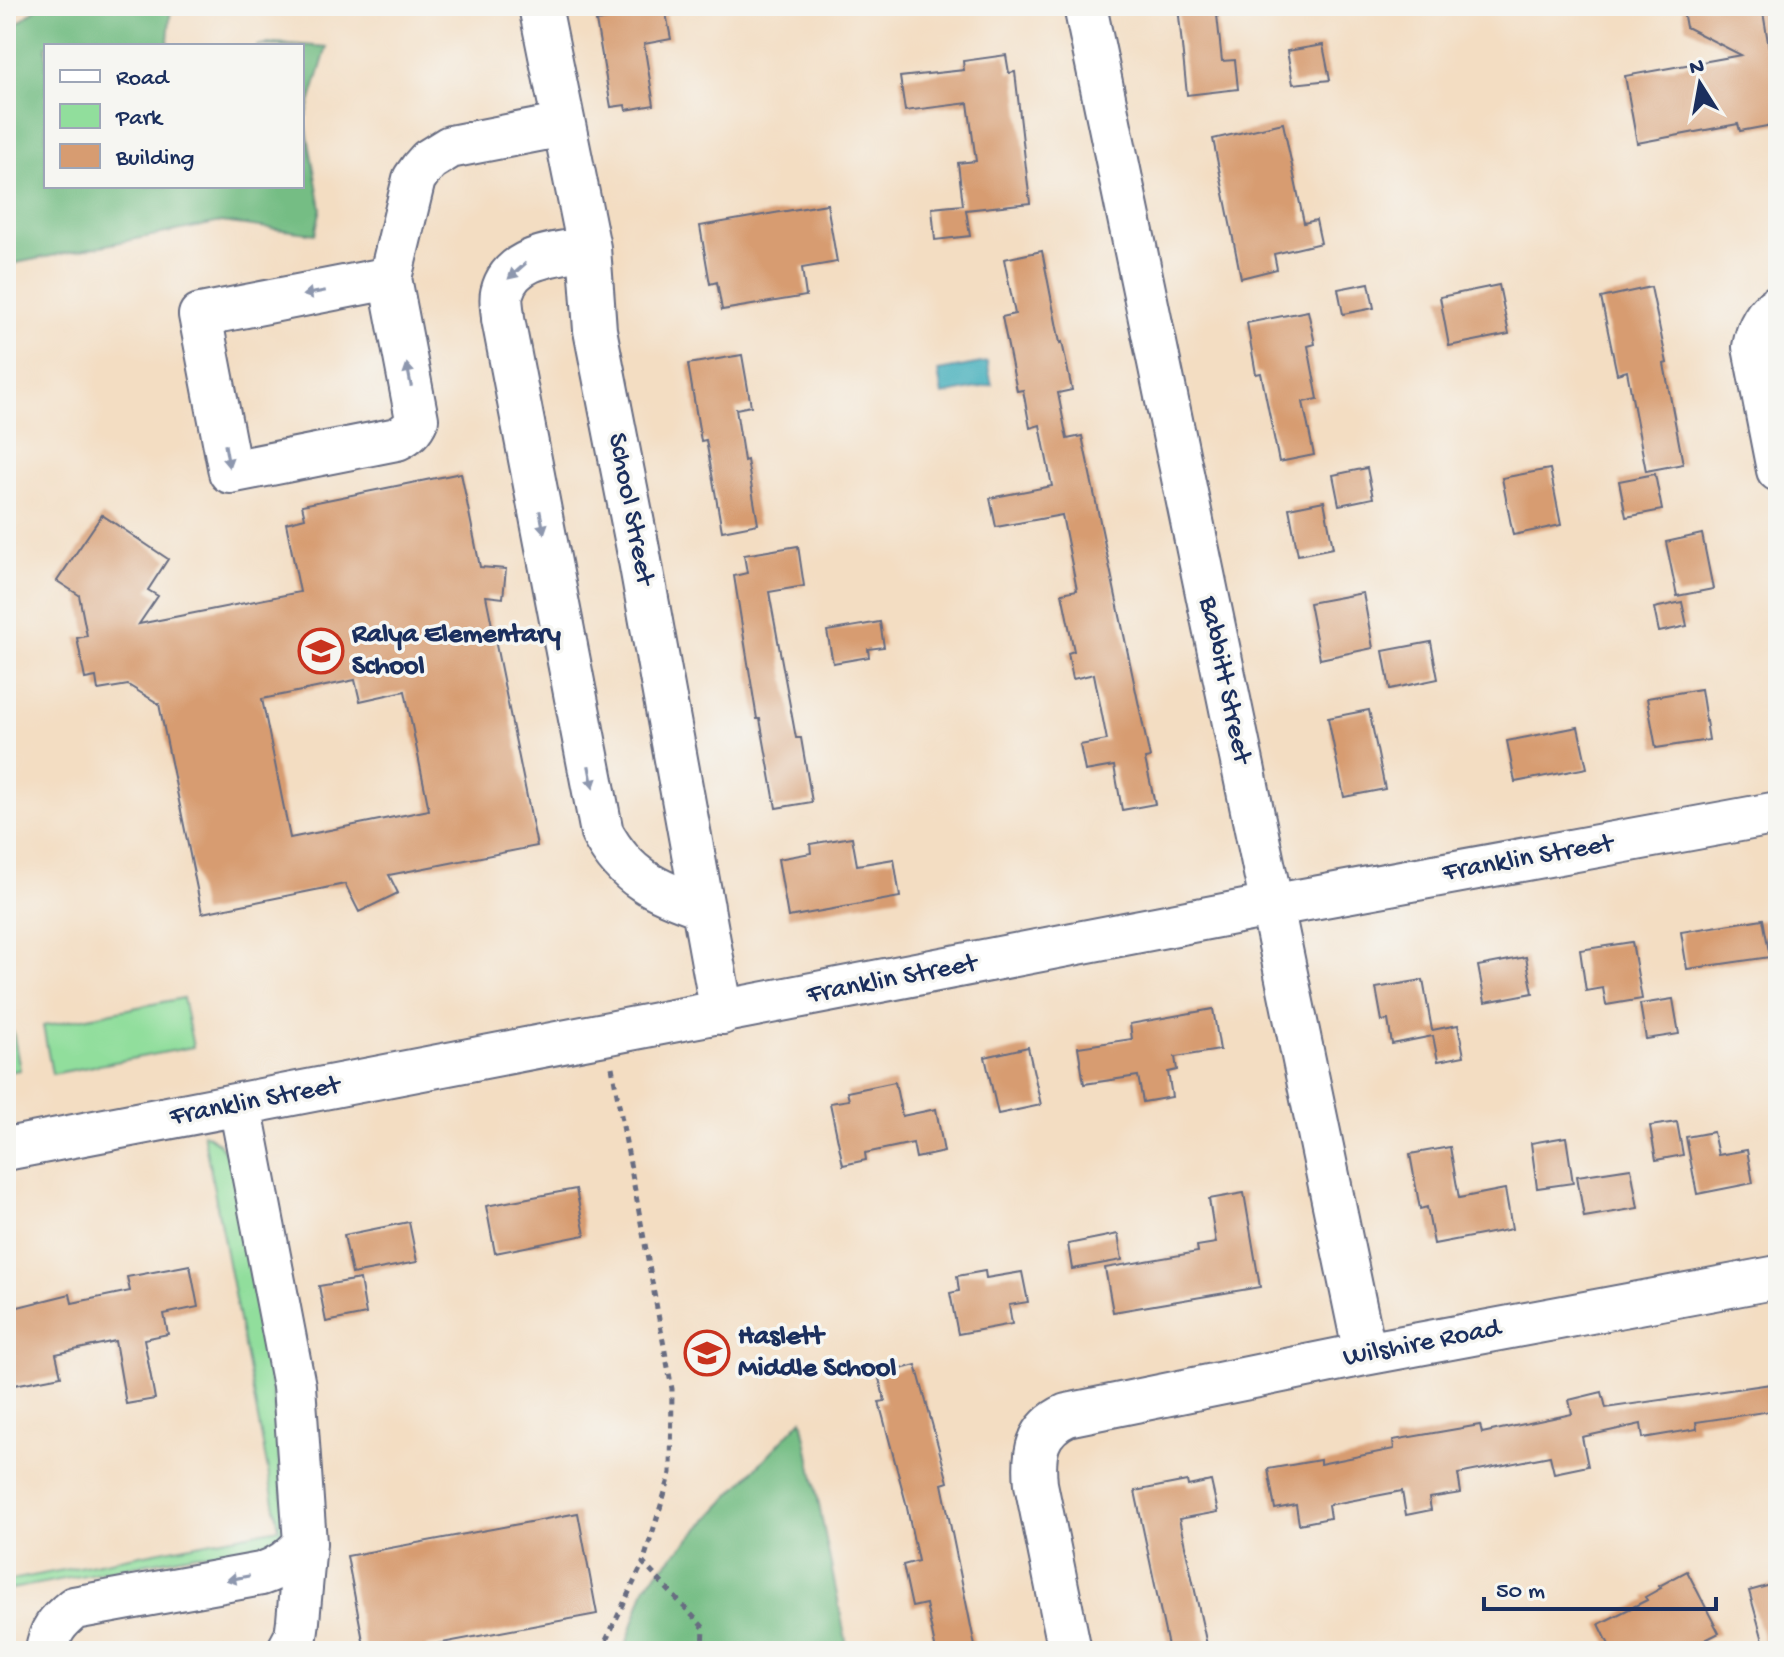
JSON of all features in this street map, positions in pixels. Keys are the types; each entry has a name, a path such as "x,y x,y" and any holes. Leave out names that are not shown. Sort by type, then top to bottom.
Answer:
{"street":[{"name":"School Street","path":"540,6 589,248 595,330 722,1013"},
{"name":"Babbitt Street","path":"1085,6 1365,1354"},
{"path":"390,278 200,315 230,472 397,439 414,427 417,419 390,278 414,179 429,160 450,147 564,125"},
{"path":"589,248 522,264 506,281 501,296 503,319 602,833 618,858 638,878 652,887 703,907"},
{"path":"1778,306 1771,311 1757,333 1754,347 1778,470"},
{"name":"Franklin Street","path":"6,1149 1270,906 1778,813"},
{"path":"240,1105 294,1386 305,1543 296,1636 288,1651"},
{"name":"Wilshire Road","path":"1070,1651 1034,1464 1039,1442 1051,1423 1067,1415 1365,1354 1778,1277"},
{"path":"47,1651 52,1630 74,1608 261,1574 281,1566 305,1543"}],"path":[{"path":"601,1651 643,1563 671,1473 672,1389 606,1034"},
{"path":"643,1563 704,1628 703,1651"}],"green space":[{"path":"40,6 171,6 170,44 44,44 44,188 304,188 304,45 327,47 305,120 321,208 315,234 221,222 6,265 6,33"},
{"path":"183,998 193,1047 52,1074 43,1026"},
{"path":"13,1032 20,1070 6,1072 6,1033"},
{"path":"203,1133 221,1146 231,1166 274,1401 287,1540 251,1557 232,1553 197,1554 6,1590 6,1581 279,1528"},
{"path":"802,1419 848,1651 624,1651 646,1585"}],"water":[{"path":"987,362 992,385 942,395 938,371"}],"building":[{"path":"1178,6 1216,6 1222,61 1235,60 1238,89 1187,95"},
{"path":"1682,6 1762,6 1778,102 1778,124 1740,131 1738,124 1637,143 1625,76 1741,55 1686,27"},
{"path":"665,8 671,39 644,44 654,105 626,110 625,105 611,107 596,21"},
{"path":"1323,45 1330,80 1293,84 1287,51"},
{"path":"1006,55 1009,73 1015,72 1030,203 966,210 970,236 935,240 932,208 963,205 958,163 976,161 968,103 905,111 900,77 964,70 963,61"},
{"path":"1283,123 1304,223 1316,220 1321,243 1274,254 1277,269 1241,278 1213,139"},
{"path":"827,204 837,262 802,268 806,296 722,310 717,282 710,284 700,226"},
{"path":"1042,251 1072,390 1058,393 1067,439 1082,436 1150,758 1145,759 1155,804 1122,810 1114,766 1085,771 1080,745 1107,740 1094,674 1073,679 1068,653 1074,651 1062,593 1077,590 1062,515 996,527 990,498 1052,486 1040,425 1030,428 1023,390 1017,391 1002,317 1015,314 1004,259"},
{"path":"1369,283 1374,308 1343,314 1338,289"},
{"path":"1499,285 1509,334 1449,346 1440,297"},
{"path":"1651,287 1683,464 1646,471 1627,371 1617,374 1601,298"},
{"path":"1308,311 1315,344 1308,346 1318,399 1303,402 1314,455 1279,462 1261,373 1256,374 1247,323"},
{"path":"742,355 751,406 736,409 758,524 722,531 706,440 701,441 688,364"},
{"path":"1367,468 1373,498 1339,505 1333,475"},
{"path":"1550,469 1561,525 1513,535 1502,478"},
{"path":"461,473 480,567 506,569 503,598 486,596 537,846 389,875 398,893 359,912 345,884 202,913 159,704 128,685 98,690 96,677 85,679 77,638 87,636 79,595 57,581 102,515 168,559 148,590 158,596 139,624 300,592 286,523 305,518 302,505","holes":["355,680 360,701 405,691 429,810 290,838 262,699"]},
{"path":"1655,474 1662,510 1626,517 1619,481"},
{"path":"1324,501 1333,548 1298,555 1289,508"},
{"path":"1702,534 1713,589 1677,596 1666,542"},
{"path":"798,546 804,586 769,592 796,738 801,738 812,802 776,808 760,719 757,719 734,576 747,573 744,555"},
{"path":"1363,593 1373,648 1320,659 1309,603"},
{"path":"1682,602 1687,626 1659,632 1654,608"},
{"path":"880,622 884,647 868,649 869,657 833,663 827,631"},
{"path":"1431,642 1438,679 1390,689 1383,651"},
{"path":"1701,689 1709,740 1656,748 1647,698"},
{"path":"1369,710 1385,789 1344,797 1328,718"},
{"path":"1578,727 1587,768 1515,782 1507,741"},
{"path":"852,837 857,865 894,859 900,897 788,917 778,859 811,853 810,844"},
{"path":"1763,919 1770,957 1687,969 1681,932"},
{"path":"1632,942 1642,999 1606,1005 1603,988 1586,991 1580,950"},
{"path":"1526,957 1533,993 1485,1002 1478,966"},
{"path":"1423,980 1432,1030 1458,1025 1464,1056 1438,1061 1433,1036 1392,1044 1388,1020 1382,1021 1376,988"},
{"path":"1673,999 1679,1034 1646,1039 1640,1004"},
{"path":"1213,1009 1220,1050 1175,1057 1177,1070 1168,1072 1172,1097 1143,1102 1138,1076 1084,1084 1078,1047 1132,1039 1130,1024"},
{"path":"1028,1047 1041,1105 998,1114 985,1057"},
{"path":"895,1082 902,1116 936,1109 944,1152 916,1158 913,1143 865,1153 866,1160 843,1165 830,1103 849,1100 847,1092"},
{"path":"1677,1122 1683,1155 1656,1160 1650,1126"},
{"path":"1713,1132 1718,1155 1747,1150 1753,1183 1697,1194 1686,1137"},
{"path":"1566,1137 1573,1183 1537,1188 1531,1143"},
{"path":"1450,1147 1459,1198 1505,1189 1512,1229 1434,1244 1427,1207 1420,1209 1410,1154"},
{"path":"1631,1168 1638,1208 1584,1217 1577,1176"},
{"path":"576,1189 585,1235 495,1253 486,1206"},
{"path":"1244,1193 1260,1287 1113,1312 1105,1268 1198,1252 1197,1246 1216,1243 1209,1199"},
{"path":"409,1222 417,1262 352,1274 344,1235"},
{"path":"1118,1234 1122,1260 1072,1269 1068,1244"},
{"path":"190,1265 198,1307 164,1314 168,1334 144,1339 155,1399 126,1404 115,1341 56,1354 61,1376 14,1385 6,1346 6,1310 70,1294 72,1303 130,1291 127,1277"},
{"path":"985,1271 986,1278 1022,1272 1028,1302 1009,1305 1012,1324 958,1334 950,1293 959,1291 957,1276"},
{"path":"360,1279 366,1314 326,1322 319,1286"},
{"path":"916,1365 948,1482 942,1484 976,1651 936,1651 926,1604 912,1607 903,1565 918,1561 879,1402 885,1401 878,1375"},
{"path":"1778,1383 1778,1410 1696,1422 1697,1429 1643,1438 1641,1424 1582,1437 1588,1466 1554,1473 1550,1456 1458,1474 1461,1493 1429,1498 1431,1510 1406,1515 1402,1491 1328,1505 1330,1518 1299,1524 1296,1505 1275,1509 1268,1469 1320,1460 1320,1464 1394,1449 1393,1440 1480,1425 1482,1433 1572,1414 1569,1400 1602,1392 1606,1408"},
{"path":"1187,1481 1188,1486 1211,1481 1218,1512 1179,1519 1207,1645 1169,1651 1135,1491"},
{"path":"578,1513 597,1614 426,1646 427,1651 365,1651 347,1556"},
{"path":"1687,1571 1719,1633 1684,1651 1612,1651 1599,1624 1647,1600 1645,1597 1661,1588 1659,1586"},
{"path":"1778,1583 1778,1651 1766,1651 1749,1591"}],"place":[{"name":"Ralya Elementary School","path":"321,651"},
{"name":"Haslett Middle School","path":"707,1353"}]}
